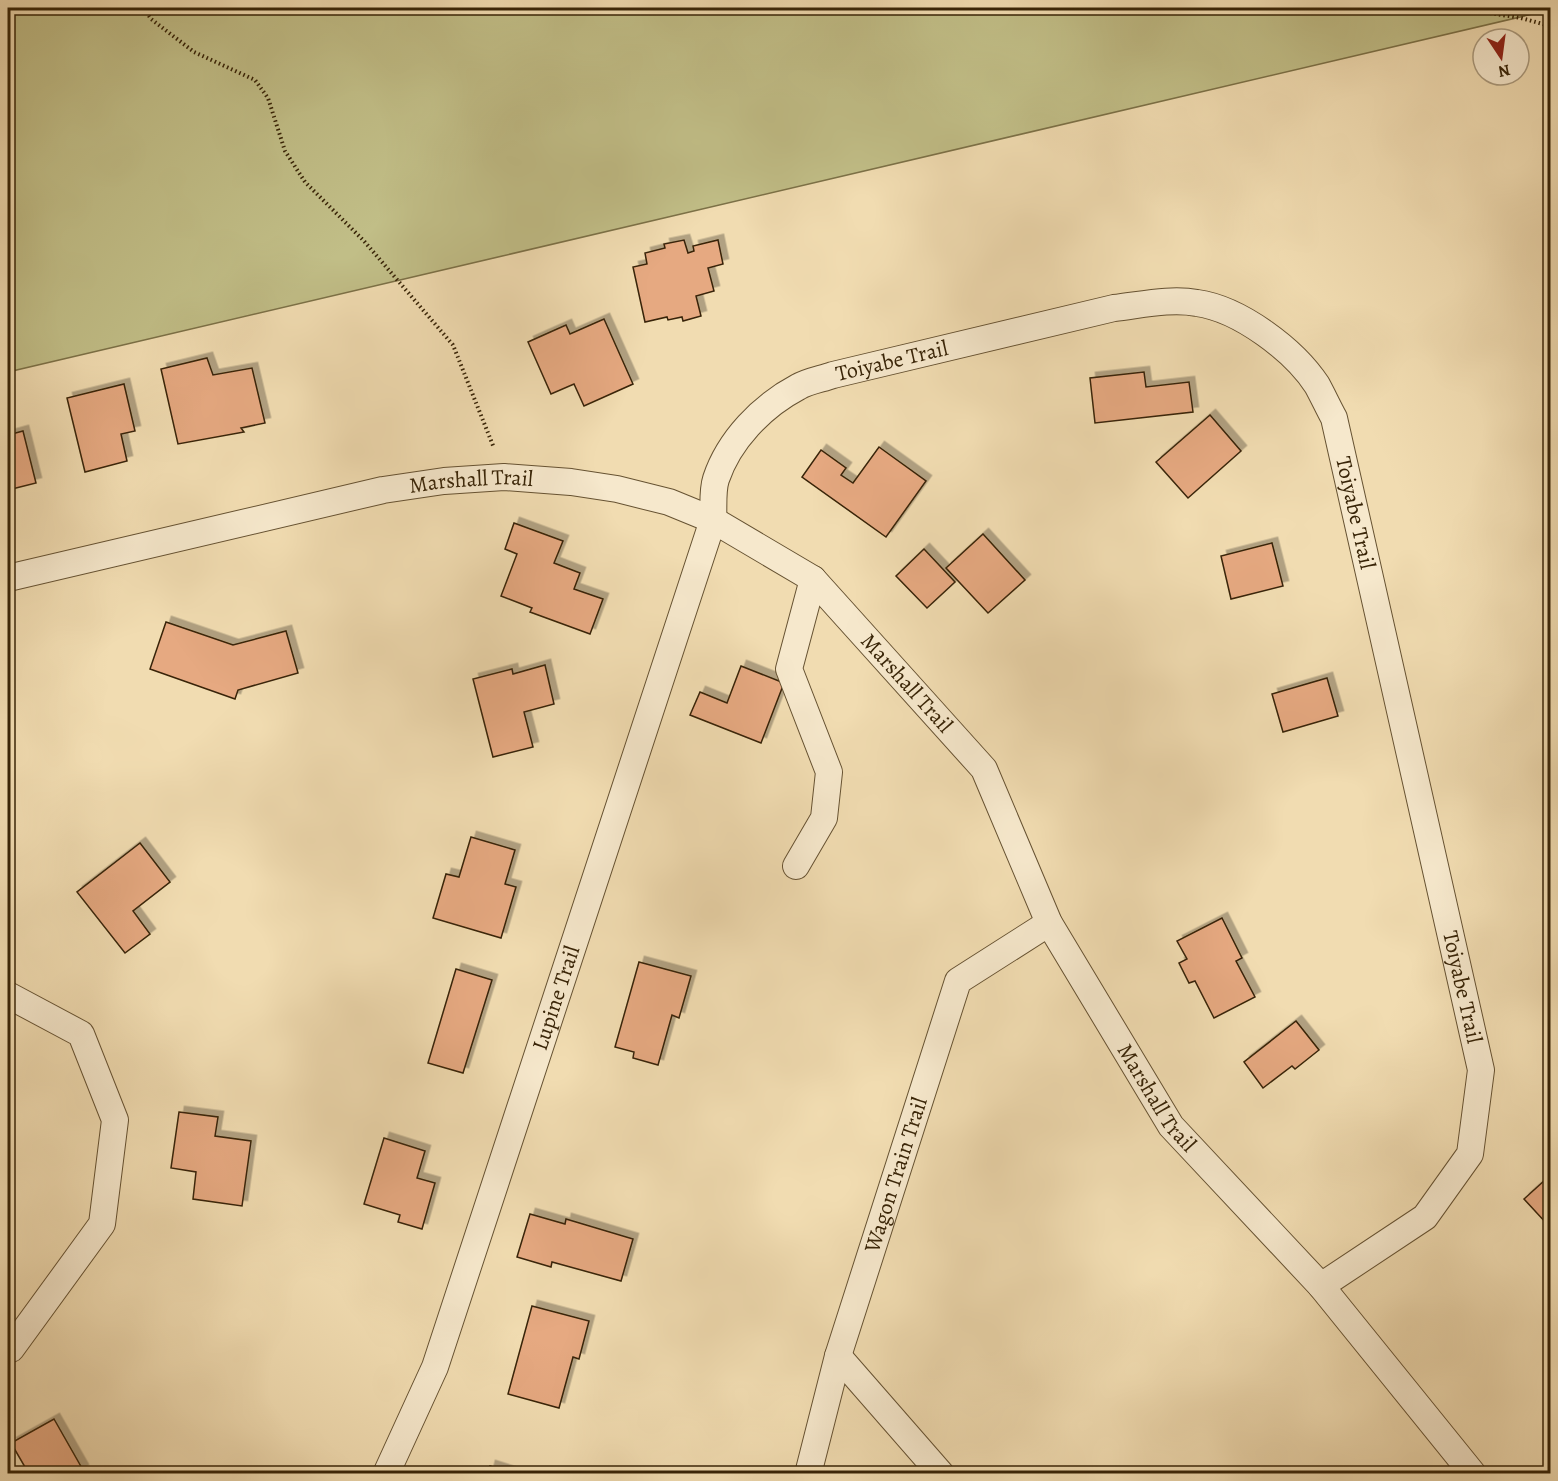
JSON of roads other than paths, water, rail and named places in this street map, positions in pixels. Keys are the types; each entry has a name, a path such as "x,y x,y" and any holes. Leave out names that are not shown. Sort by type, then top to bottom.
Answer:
{"street":[{"name":"Toiyabe Trail","path":"713,520 715,481 725,456 748,426 770,406 799,386 833,375 1114,308 1159,302 1197,303 1227,312 1260,330 1292,355 1316,384 1334,418 1481,1070 1470,1154 1425,1217 1321,1286"},
{"name":"Marshall Trail","path":"8,578 383,490 444,481 504,477 571,482 617,489 669,502 713,520 813,579 984,769 1049,923 1171,1126 1321,1286 1473,1473"},
{"name":"Lupine Trail","path":"386,1473 435,1367 713,520"},
{"path":"796,866 824,818 829,772 789,669 813,579"},
{"name":"Wagon Train Trail","path":"808,1473 838,1356 958,981 1049,923"},
{"path":"8,995 81,1034 115,1120 102,1224 11,1349 8,1350"},
{"path":"838,1356 941,1473"}]}
